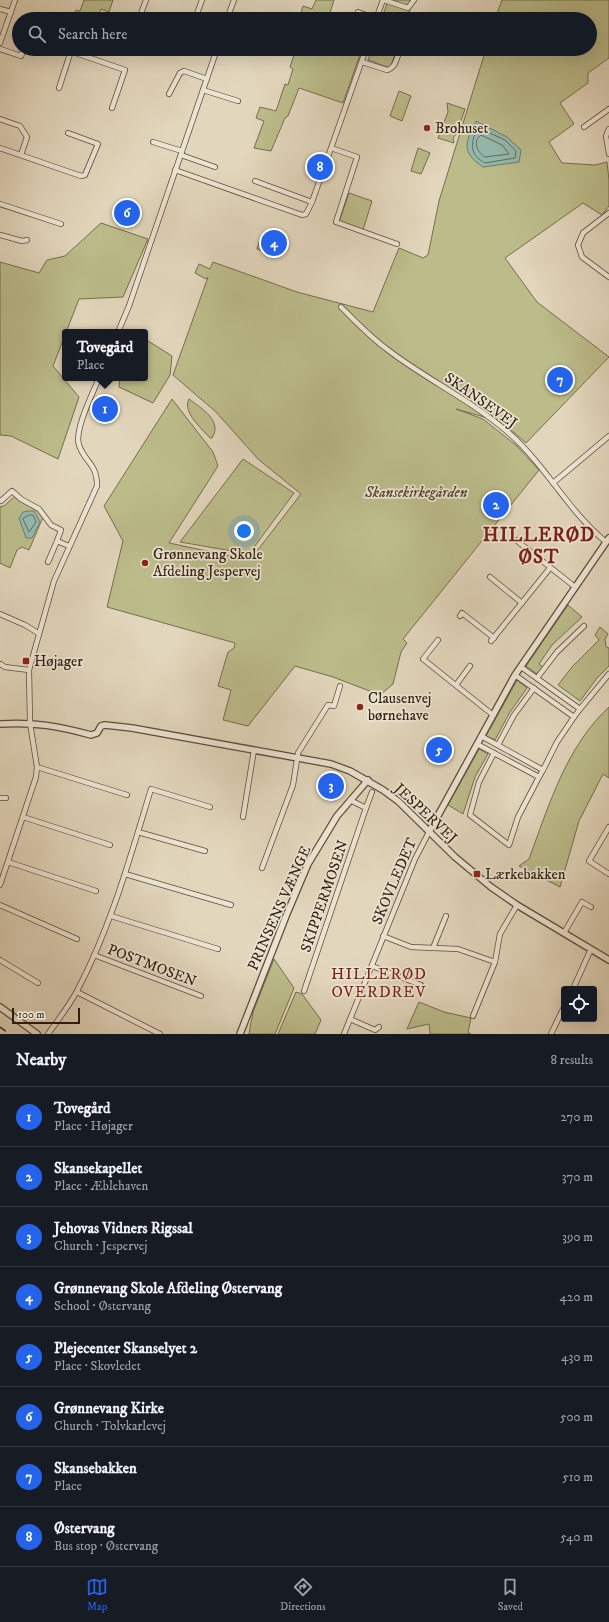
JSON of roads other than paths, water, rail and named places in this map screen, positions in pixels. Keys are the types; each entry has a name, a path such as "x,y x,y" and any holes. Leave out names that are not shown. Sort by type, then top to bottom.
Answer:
{"street":[{"path":"0,43 15,0"},
{"path":"142,12 146,0"},
{"path":"198,12 202,0"},
{"path":"229,12 233,0"},
{"path":"379,12 384,0 408,8 414,0"},
{"path":"0,10 11,12"},
{"path":"0,49 12,53"},
{"path":"58,88 69,56"},
{"path":"85,56 124,70 112,108"},
{"path":"119,329 129,306 215,56"},
{"path":"175,170 302,215 308,212 364,56"},
{"path":"362,62 390,70 394,67 398,56"},
{"path":"169,94 180,73 184,70 207,79"},
{"path":"203,90 238,101"},
{"path":"584,127 609,109"},
{"path":"0,119 20,126 27,137 21,155"},
{"path":"609,129 606,136 609,154"},
{"path":"0,148 80,176 85,175 98,144 68,133"},
{"path":"153,142 215,167"},
{"path":"331,148 357,157 336,222 397,244"},
{"path":"255,182 312,202"},
{"path":"0,204 61,224"},
{"path":"609,213 583,233 578,245 582,257 609,277"},
{"path":"0,235 22,241 27,240"},
{"name":"SKANSEVEJ","path":"341,307 387,350 500,425 526,450 580,517 608,542"},
{"path":"0,885 24,817 36,777 37,766 30,723 29,670 38,633 54,581 97,486 97,476 93,466 81,450 78,441 88,404 98,381"},
{"path":"553,483 609,436"},
{"path":"1,501 12,491 21,500 39,509 46,521 61,530 48,562"},
{"path":"516,540 575,587"},
{"path":"57,541 69,546"},
{"name":"SKOVLEDET","path":"344,1034 415,859 429,832 515,675 575,587 608,542"},
{"path":"460,616 462,613 492,639 550,568"},
{"path":"490,578 522,603"},
{"path":"0,614 25,625 38,633"},
{"path":"537,678 557,652 584,626"},
{"path":"438,640 423,659 493,715"},
{"path":"0,664 5,667 29,670"},
{"path":"456,685 470,666"},
{"path":"521,666 580,709"},
{"path":"494,753 480,782 470,815 508,845 518,817 557,742 580,709 609,674"},
{"path":"515,675 574,718"},
{"path":"262,868 293,785 298,753 328,705 334,706 340,686"},
{"path":"498,745 514,715 534,688"},
{"name":"JESPERVEJ","path":"0,724 30,723 54,725 91,735 97,733 101,726 105,725 127,727 331,764 350,771 368,780 398,801 475,874 517,905 609,960"},
{"path":"481,736 543,770"},
{"path":"477,744 539,777"},
{"path":"243,817 254,750"},
{"path":"37,766 127,795"},
{"name":"PRINSENS VÆNGE","path":"240,1034 308,864 337,816 368,780"},
{"name":"POSTMOSEN","path":"48,1034 76,992 111,916 152,789 210,807"},
{"name":"SKIPPERMOSEN","path":"304,991 372,792"},
{"path":"0,798 6,798"},
{"path":"350,800 366,808"},
{"path":"24,817 110,845"},
{"path":"609,827 589,861 609,874"},
{"path":"138,832 205,851"},
{"path":"8,862 96,891"},
{"path":"125,874 231,905"},
{"path":"564,932 582,902 591,907"},
{"path":"0,905 76,939"},
{"path":"473,1016 495,962 500,934 517,905"},
{"path":"111,916 218,949"},
{"path":"433,948 446,916"},
{"path":"383,936 411,947 458,949 495,962"},
{"path":"574,986 592,949"},
{"name":"POSTMOSEN","path":"94,955 201,996"},
{"path":"0,960 38,983"},
{"path":"372,966 421,985"},
{"path":"76,992 160,1034"},
{"path":"0,1007 37,1034"},
{"path":"551,1034 561,1013"},
{"path":"350,1019 375,1030 379,1027"}],"water":[{"path":"476,121 507,137 521,150 519,162 483,167 476,162 468,152 467,147 469,135"},
{"path":"34,511 40,522 32,538 26,538 19,518 23,512"}],"railway":[{"path":"0,1027 10,1034"}],"place":[{"name":"Brohuset","path":"427,128"},
{"name":"Østervang","path":"320,167"},
{"name":"Grønnevang Kirke","path":"127,213"},
{"name":"Grønnevang Skole Afdeling Østervang","path":"274,243"},
{"name":"Skansebakken","path":"560,380"},
{"name":"Tovegård","path":"105,409"},
{"name":"Skansekapellet","path":"496,505"},
{"name":"Grønnevang Skole Afdeling Jespervej","path":"145,563"},
{"name":"Højager","path":"26,661"},
{"name":"Clausenvej børnehave","path":"360,707"},
{"name":"Plejecenter Skanselyet 2","path":"439,750"},
{"name":"Jehovas Vidners Rigssal","path":"331,786"},
{"name":"Lærkebakken","path":"477,874"}],"district":[{"name":"HILLERØD ØST","path":"539,545"},
{"name":"HILLERØD OVERDREV","path":"379,982"}],"park label":[{"name":"Skansekirkegården","path":"416,492"}]}
